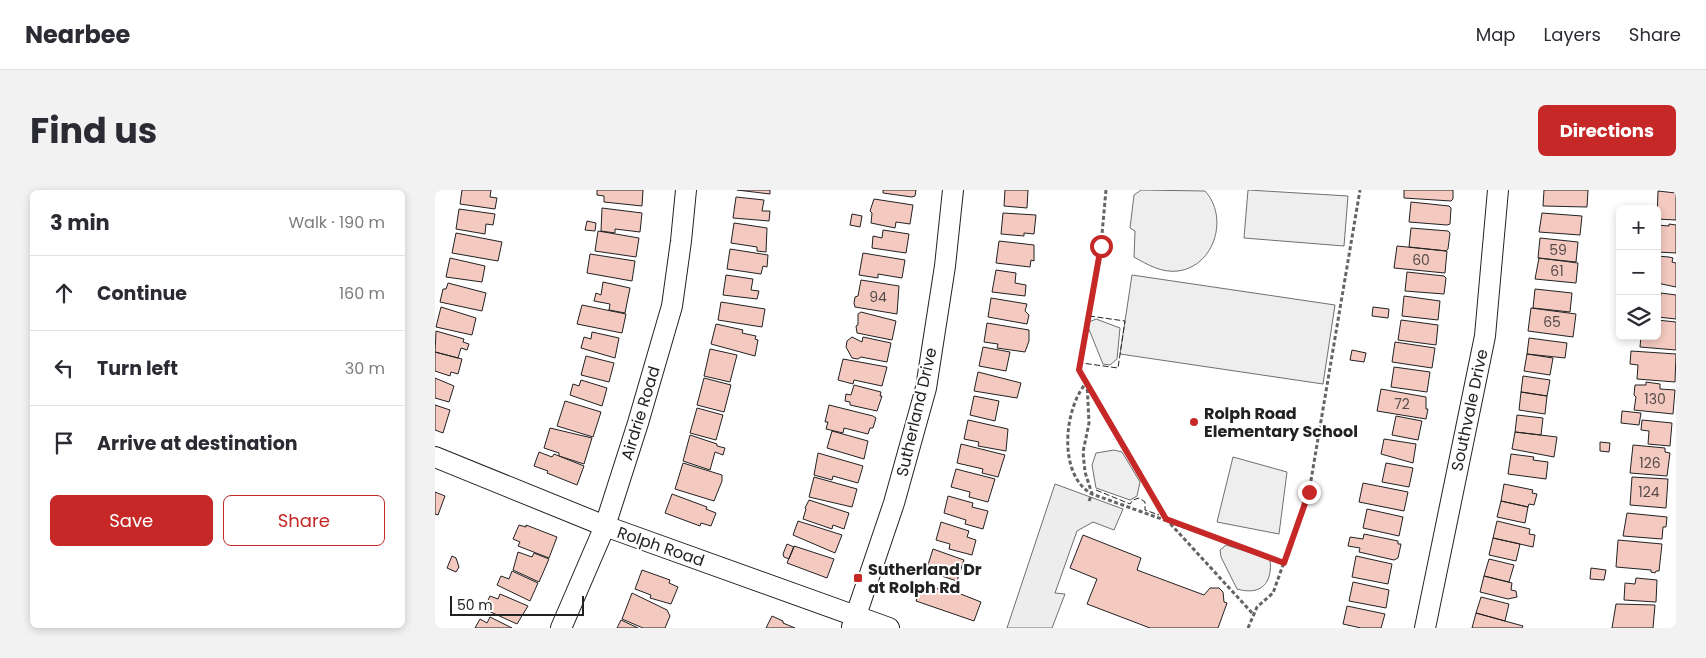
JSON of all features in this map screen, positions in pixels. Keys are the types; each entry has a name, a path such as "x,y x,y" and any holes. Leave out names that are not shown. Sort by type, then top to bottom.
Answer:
{"street":[{"name":"Airdrie Road","path":"561,628 605,526 638,423 672,306 686,190"},
{"name":"Sutherland Drive","path":"854,622 894,503 926,388 945,266 953,190"},
{"name":"Southvale Drive","path":"1425,628 1485,336 1498,190"},
{"name":"Rolph Road","path":"435,457 605,526 854,622 889,628"}],"path":[{"path":"1106,190 1101,246 1079,370 1166,519 1254,615"},
{"path":"1248,628 1257,606 1273,594 1309,492 1360,190"},
{"path":"1087,382 1089,424 1083,452 1085,472 1092,494 1089,501"},
{"path":"1087,382 1080,390 1075,402 1067,449 1070,465 1076,479 1086,490 1092,494 1284,563"}],"shaded area":[{"path":"1141,190 1205,191 1212,202 1217,226 1209,250 1201,260 1191,267 1178,271 1166,271 1155,268 1134,257 1135,231 1130,228 1134,195"},
{"path":"1248,190 1348,196 1344,246 1244,238"},
{"path":"1132,275 1335,305 1323,384 1120,354"},
{"path":"1096,319 1120,328 1117,359 1110,365 1103,364 1088,327 1089,322"},
{"path":"1114,450 1122,452 1140,482 1137,496 1130,500 1096,488 1092,465 1096,453"},
{"path":"1233,457 1287,472 1279,534 1217,522"},
{"path":"1055,484 1123,509 1114,530 1093,522 1077,531 1055,593 1065,594 1052,628 1007,628"},
{"path":"1226,545 1270,559 1269,575 1264,586 1253,591 1237,589 1221,557 1220,550"}],"building":[{"path":"462,190 491,190 490,197 497,198 495,209 460,204"},
{"path":"597,190 643,190 642,206 604,202 604,196 597,195"},
{"path":"737,190 770,190 770,194"},
{"path":"883,190 916,190 915,196 912,197 883,193"},
{"path":"1005,190 1028,190 1027,208 1004,206"},
{"path":"1404,190 1453,190 1453,199 1451,201 1404,198"},
{"path":"1544,190 1588,190 1587,207 1543,206"},
{"path":"1658,191 1676,193 1676,220 1661,219 1661,205 1658,205"},
{"path":"736,197 764,200 762,211 770,211 769,221 733,218"},
{"path":"874,199 913,205 910,224 896,222 895,228 871,223 872,213 870,211"},
{"path":"1411,202 1449,206 1451,208 1450,224 1409,222"},
{"path":"602,208 642,213 640,232 615,229 615,233 601,231"},
{"path":"459,209 495,214 493,225 486,224 485,234 456,229"},
{"path":"1003,213 1036,215 1034,234 1024,233 1024,236 1001,234"},
{"path":"1542,213 1582,216 1580,235 1539,232"},
{"path":"852,214 862,216 860,227 850,225"},
{"path":"587,221 596,223 595,231 585,230"},
{"path":"734,223 767,228 766,252 757,251 757,247 731,243"},
{"path":"1669,224 1676,225 1676,253 1661,252 1661,225 1669,226"},
{"path":"1411,228 1448,231 1450,233 1448,249 1446,251 1409,247"},
{"path":"883,230 909,234 906,253 872,248 873,236 882,238"},
{"path":"598,231 639,238 636,257 595,251"},
{"path":"456,233 502,242 498,261 452,253"},
{"path":"1540,238 1578,242 1576,262 1538,258"},
{"path":"999,241 1034,245 1034,261 1031,260 1030,267 996,263"},
{"path":"1397,246 1447,251 1445,273 1394,268"},
{"path":"730,249 768,255 767,267 763,266 761,274 727,269"},
{"path":"863,253 905,260 902,278 878,274 878,278 859,275"},
{"path":"590,254 635,261 632,281 587,273"},
{"path":"1661,256 1673,258 1672,262 1676,263 1676,287 1661,284"},
{"path":"450,258 485,266 482,282 446,277"},
{"path":"1539,258 1578,263 1576,283 1535,279"},
{"path":"996,270 1016,273 1015,283 1026,285 1025,296 992,292"},
{"path":"1407,272 1444,276 1446,278 1444,294 1405,291"},
{"path":"726,275 753,279 751,290 759,291 757,299 723,295"},
{"path":"861,280 899,286 897,314 855,307 855,297 858,296"},
{"path":"603,282 630,288 625,313 609,310 610,304 594,301 596,293 601,295"},
{"path":"448,283 486,293 482,311 440,302 443,289 446,289"},
{"path":"1535,289 1572,293 1570,312 1533,308"},
{"path":"1661,293 1676,295 1676,319 1661,317"},
{"path":"1404,296 1440,301 1438,320 1402,316"},
{"path":"991,298 1027,304 1025,311 1029,315 1027,324 988,317"},
{"path":"721,302 765,309 762,327 718,320"},
{"path":"582,305 626,314 622,333 577,324"},
{"path":"441,307 476,318 472,335 436,327"},
{"path":"1373,307 1389,309 1388,318 1372,316"},
{"path":"1531,308 1576,314 1573,337 1528,331"},
{"path":"861,312 896,321 892,340 857,333 858,314"},
{"path":"1401,320 1438,325 1436,345 1398,340"},
{"path":"1661,320 1676,322 1676,350 1640,347 1641,340 1661,340"},
{"path":"987,323 1029,330 1029,341 1025,352 997,348 998,344 984,342"},
{"path":"716,324 743,330 742,333 756,336 755,339 758,340 755,356 711,344"},
{"path":"436,331 464,339 463,342 469,344 467,350 461,348 458,358 435,352"},
{"path":"592,332 619,338 615,358 581,348 584,337 591,339"},
{"path":"852,337 862,342 863,337 891,343 887,362 861,357 858,359 852,358 846,347 847,341"},
{"path":"1529,338 1567,343 1565,358 1527,354"},
{"path":"1395,342 1435,348 1432,368 1392,362"},
{"path":"983,347 1010,352 1006,371 979,366"},
{"path":"710,349 737,355 730,382 704,376"},
{"path":"1352,350 1366,353 1364,362 1350,360"},
{"path":"1631,351 1676,354 1675,382 1637,379 1638,365 1630,364"},
{"path":"435,352 462,359 458,374 451,372 450,376 435,371"},
{"path":"1527,354 1553,358 1550,375 1524,371"},
{"path":"586,356 614,363 609,382 581,375"},
{"path":"843,359 887,367 882,386 854,380 853,384 838,380"},
{"path":"1394,367 1430,372 1427,392 1391,387"},
{"path":"978,372 1021,383 1017,398 974,391"},
{"path":"1523,376 1550,380 1547,396 1521,392"},
{"path":"435,378 454,386 449,402 435,398"},
{"path":"704,378 731,385 724,412 697,405"},
{"path":"581,380 607,388 602,406 570,395 573,384 579,386"},
{"path":"1646,382 1660,384 1660,389 1675,390 1673,414 1634,410 1635,385 1646,385"},
{"path":"854,385 881,392 880,396 882,396 877,411 850,405 850,402 845,401 846,394 851,395"},
{"path":"1381,389 1426,397 1426,409 1428,409 1426,419 1377,411"},
{"path":"1521,392 1547,396 1545,414 1519,410"},
{"path":"974,396 999,401 995,421 970,415"},
{"path":"565,401 601,412 593,437 557,426"},
{"path":"435,405 450,410 443,433 435,430"},
{"path":"829,405 873,416 876,418 873,428 870,428 868,434 844,428 843,433 826,429 828,422 825,422"},
{"path":"697,408 723,415 716,440 690,433"},
{"path":"1622,411 1641,413 1639,425 1621,423"},
{"path":"1517,415 1543,418 1541,435 1515,432"},
{"path":"1396,416 1422,421 1418,440 1392,435"},
{"path":"968,420 1008,429 1006,451 978,446 979,442 964,439"},
{"path":"1642,420 1672,423 1670,446 1648,444 1649,431 1641,430"},
{"path":"550,428 592,438 584,464 559,456 559,453 544,448"},
{"path":"832,431 868,441 864,459 827,448"},
{"path":"1515,432 1557,437 1554,457 1512,449"},
{"path":"690,435 725,448 723,455 715,452 710,470 683,461"},
{"path":"1384,439 1416,444 1413,463 1381,454"},
{"path":"1600,442 1610,443 1609,452 1600,451"},
{"path":"961,444 1005,455 998,477 982,473 983,469 957,463"},
{"path":"1633,445 1665,448 1665,452 1670,453 1667,476 1630,473"},
{"path":"539,452 552,457 554,454 584,466 577,485 534,466"},
{"path":"818,453 863,466 858,483 833,476 832,480 814,475"},
{"path":"1511,454 1534,457 1533,460 1548,462 1546,479 1508,474"},
{"path":"683,463 722,475 722,481 714,501 675,489"},
{"path":"1386,463 1413,468 1409,487 1382,482"},
{"path":"956,469 995,479 988,502 969,497 970,492 951,487"},
{"path":"814,477 857,489 852,507 809,497"},
{"path":"1632,477 1668,479 1666,508 1630,505"},
{"path":"1363,483 1408,492 1404,511 1359,502"},
{"path":"1504,484 1533,490 1532,493 1537,494 1534,505 1529,504 1528,507 1501,501"},
{"path":"435,492 445,496 438,515 435,514"},
{"path":"672,494 707,507 706,509 716,513 711,526 701,523 700,526 665,513"},
{"path":"948,496 973,503 972,507 988,511 983,529 965,524 966,520 944,513"},
{"path":"809,500 849,513 844,529 833,525 832,529 803,519"},
{"path":"1501,501 1528,507 1525,523 1497,517"},
{"path":"1367,509 1403,517 1399,536 1363,528"},
{"path":"1627,513 1667,517 1666,527 1663,527 1662,539 1623,536"},
{"path":"798,521 842,535 835,553 793,535"},
{"path":"1497,521 1530,529 1529,534 1535,535 1533,547 1493,538"},
{"path":"941,522 969,531 967,537 976,540 972,555 949,549 950,544 936,540"},
{"path":"519,525 526,527 526,525 557,537 549,558 518,546 520,542 513,539"},
{"path":"1364,534 1398,541 1398,544 1401,544 1398,558 1394,560 1359,552 1360,548 1348,546 1350,537 1363,539"},
{"path":"1083,535 1141,558 1137,570 1204,595 1210,588 1219,588 1223,592 1224,602 1227,603 1218,628 1150,628 1087,604 1097,579 1070,568"},
{"path":"1493,538 1520,544 1516,561 1489,555"},
{"path":"1618,540 1662,544 1659,571 1655,573 1651,572 1651,570 1616,567"},
{"path":"787,544 794,547 789,559 784,557 783,554"},
{"path":"794,546 834,559 827,578 787,563"},
{"path":"933,549 964,560 957,581 926,571"},
{"path":"518,552 532,557 534,553 549,559 539,582 513,570"},
{"path":"452,556 456,558 459,567 456,572 447,568"},
{"path":"1356,556 1392,564 1388,584 1352,577"},
{"path":"1489,559 1514,565 1509,582 1484,576"},
{"path":"1591,568 1606,570 1604,580 1590,579"},
{"path":"642,570 670,580 669,583 678,587 671,604 650,598 651,595 635,589"},
{"path":"512,571 538,583 530,601 497,585 501,576 509,579"},
{"path":"1484,576 1512,583 1511,590 1516,591 1517,597 1508,599 1480,592"},
{"path":"1636,578 1657,580 1656,602 1624,600 1625,583 1635,584"},
{"path":"1353,582 1389,590 1386,608 1349,601"},
{"path":"923,583 946,592 948,589 981,602 974,621 916,601"},
{"path":"632,593 667,610 670,616 665,628 643,628 622,619"},
{"path":"500,594 528,606 517,624 484,609 490,596 498,599"},
{"path":"1481,597 1509,604 1505,621 1476,613"},
{"path":"1616,604 1655,605 1653,628 1612,628"},
{"path":"1347,606 1385,614 1381,628 1361,628 1343,624"},
{"path":"1476,613 1523,626 1522,628 1472,628"},
{"path":"772,616 783,621 783,623 795,628 766,628"},
{"path":"490,617 512,628 475,628 480,619 487,623"},
{"path":"621,620 638,628 617,628"}],"fence":[{"path":"1089,316 1125,321 1118,368 1082,363 1089,316"},
{"path":"1096,490 1130,504 1133,500 1139,498 1145,502 1145,510 1159,515"}],"place":[{"name":"Rolph Road Elementary School","path":"1194,422"},
{"name":"Sutherland Dr at Rolph Rd","path":"858,578"}],"route":[{"path":"1101,246 1079,370 1092,388 1166,519 1284,563 1309,492"}]}
